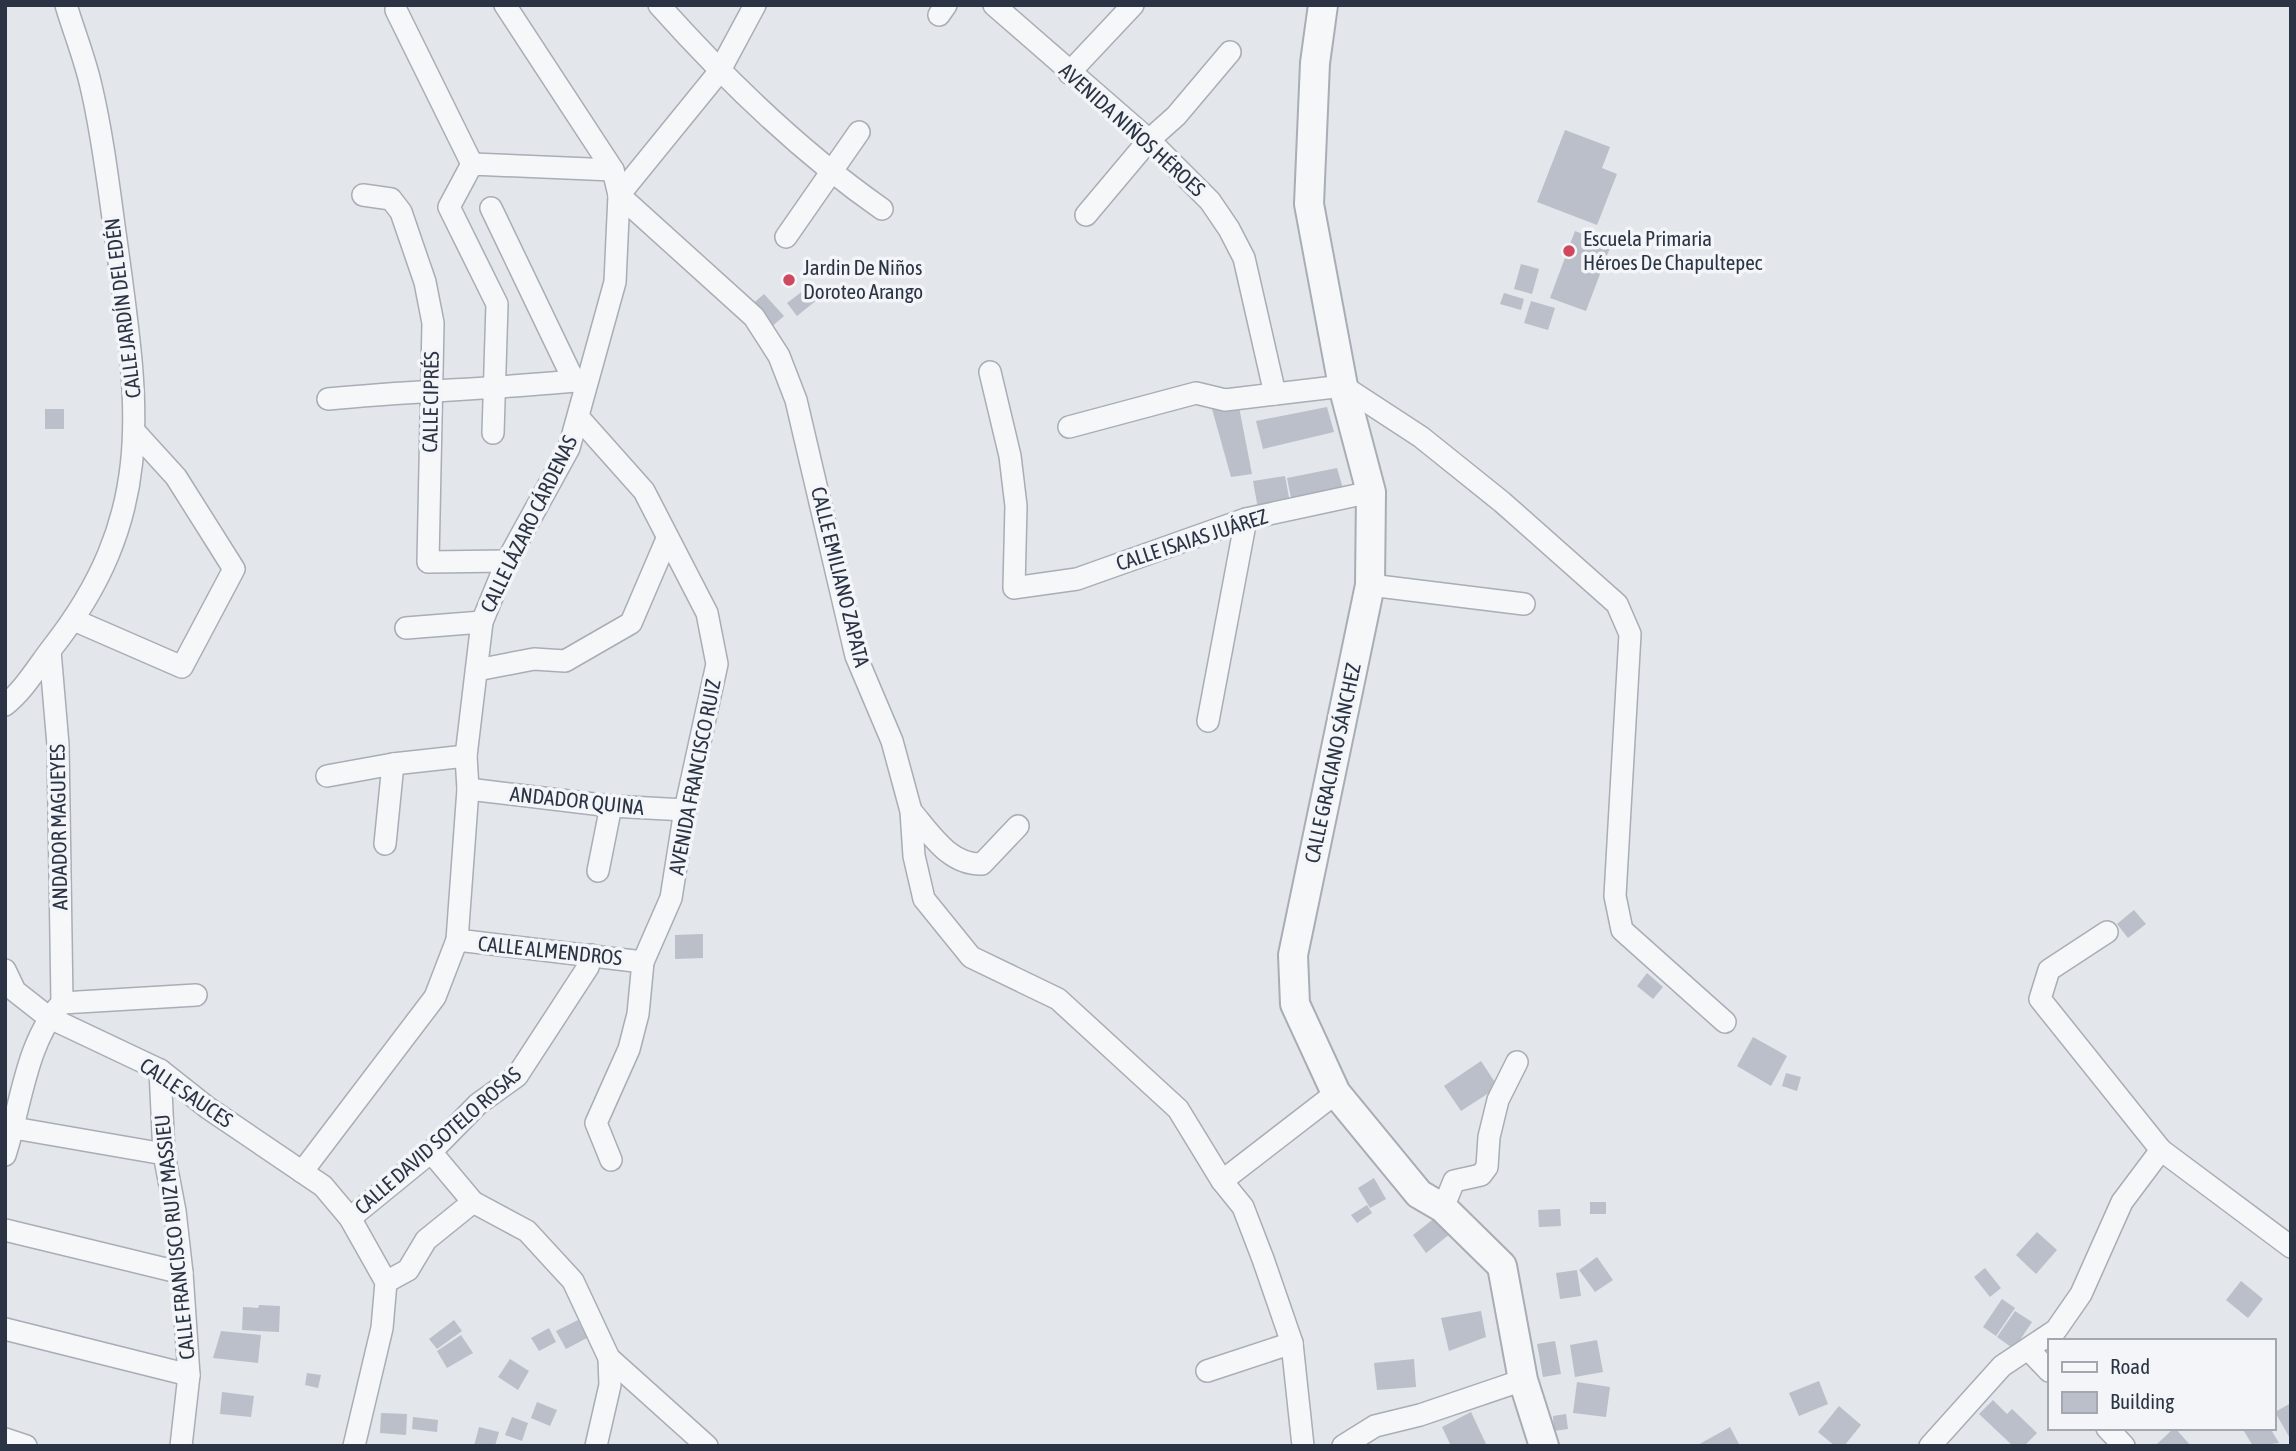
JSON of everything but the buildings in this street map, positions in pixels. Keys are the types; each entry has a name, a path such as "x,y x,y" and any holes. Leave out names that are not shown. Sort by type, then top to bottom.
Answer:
{"street":[{"name":"CALLE JARDÍN DEL EDÉN","path":"5,705 74,620 112,546 122,513 135,449 135,378 107,177 91,86 66,5"},
{"name":"CALLE LÁZARO CÁRDENAS","path":"302,1172 435,998 457,940 468,789 466,756 482,622 507,561 569,448 579,418 579,382 614,282 619,195 613,170 505,5"},
{"path":"659,5 719,72 828,172 882,209"},
{"path":"619,195 719,72 755,5"},
{"name":"AVENIDA NIÑOS HÉROES","path":"994,5 1149,140 1210,201 1230,229 1244,258 1275,394"},
{"path":"1069,73 1133,5"},
{"name":"CALLE GRACIANO SÁNCHEZ","path":"1322,5 1314,63 1309,204 1343,386 1371,492 1370,584 1293,955 1295,1004 1336,1093 1419,1194 1443,1208 1502,1266 1523,1380 1544,1446"},
{"path":"396,10 472,164"},
{"path":"1086,215 1149,140 1176,116 1230,52"},
{"path":"786,237 828,172 859,132"},
{"path":"472,164 613,170"},
{"path":"472,164 449,207 496,304 493,433"},
{"name":"CALLE CIPRÉS","path":"363,195 391,199 405,224 425,282 432,323 428,562 507,561"},
{"name":"CALLE EMILIANO ZAPATA","path":"619,195 754,317 779,356 796,400 856,656 892,741 911,811 914,856 924,899 971,957 1058,999 1178,1109 1222,1181 1243,1207 1292,1343 1303,1446"},
{"path":"327,399 579,382 491,208"},
{"name":"CALLE ISAIAS JUÁREZ","path":"990,372 1010,456 1016,506 1014,588 1077,579 1246,519 1371,492"},
{"path":"1069,427 1196,393 1225,400 1343,386 1420,437 1502,502 1616,604 1630,634 1615,896 1622,930 1725,1022"},
{"name":"AVENIDA FRANCISCO RUIZ","path":"579,418 644,491 708,613 717,664 685,810 671,898 643,962 638,1014 629,1049 596,1123 611,1160"},
{"path":"74,620 182,667 234,569 176,477 135,432"},
{"path":"1208,721 1246,519"},
{"path":"477,670 534,659 565,661 631,623 667,539"},
{"path":"1370,584 1524,604"},
{"path":"406,628 482,622"},
{"name":"ANDADOR MAGUEYES","path":"50,651 58,745 55,1010"},
{"path":"327,776 393,764 466,756"},
{"path":"385,844 393,764"},
{"name":"ANDADOR QUINA","path":"468,789 611,806 685,810"},
{"path":"598,871 611,806"},
{"path":"911,811 956,860 967,865 982,864 1018,826"},
{"path":"2107,932 2049,970 2040,999 2161,1150 2291,1247"},
{"name":"CALLE ALMENDROS","path":"457,940 643,962"},
{"name":"CALLE DAVID SOTELO ROSAS","path":"350,1218 430,1152 478,1104 517,1076 588,967 591,955"},
{"name":"CALLE SAUCES","path":"5,970 15,991 55,1010 160,1070 323,1186 350,1218 386,1282"},
{"path":"5,1155 30,1067 55,1010 196,995"},
{"path":"1443,1208 1454,1181 1481,1175 1487,1167 1489,1138 1498,1100 1517,1062"},
{"name":"CALLE FRANCISCO RUIZ MASSIEU","path":"160,1070 164,1154 183,1273 188,1375 181,1446"},
{"path":"1222,1181 1336,1093"},
{"path":"14,1128 164,1154"},
{"path":"1930,1446 2002,1366 2056,1330 2081,1294 2122,1202 2161,1150"},
{"path":"430,1152 473,1202 527,1231 573,1281 609,1358 610,1385 596,1446"},
{"path":"354,1446 382,1328 386,1282 408,1270 426,1240 473,1202"},
{"path":"5,1230 183,1273"},
{"path":"5,1329 188,1375"},
{"path":"1207,1371 1292,1343"},
{"path":"2029,1350 2048,1370"},
{"path":"609,1358 707,1446"},
{"path":"1343,1446 1375,1426 1420,1415 1523,1380"},
{"path":"2108,1430 2124,1446"},
{"path":"5,1439 26,1446"}],"place":[{"name":"Escuela Primaria Héroes De Chapultepec","path":"1569,251"},
{"name":"Jardin De Niños Doroteo Arango","path":"789,280"}]}
